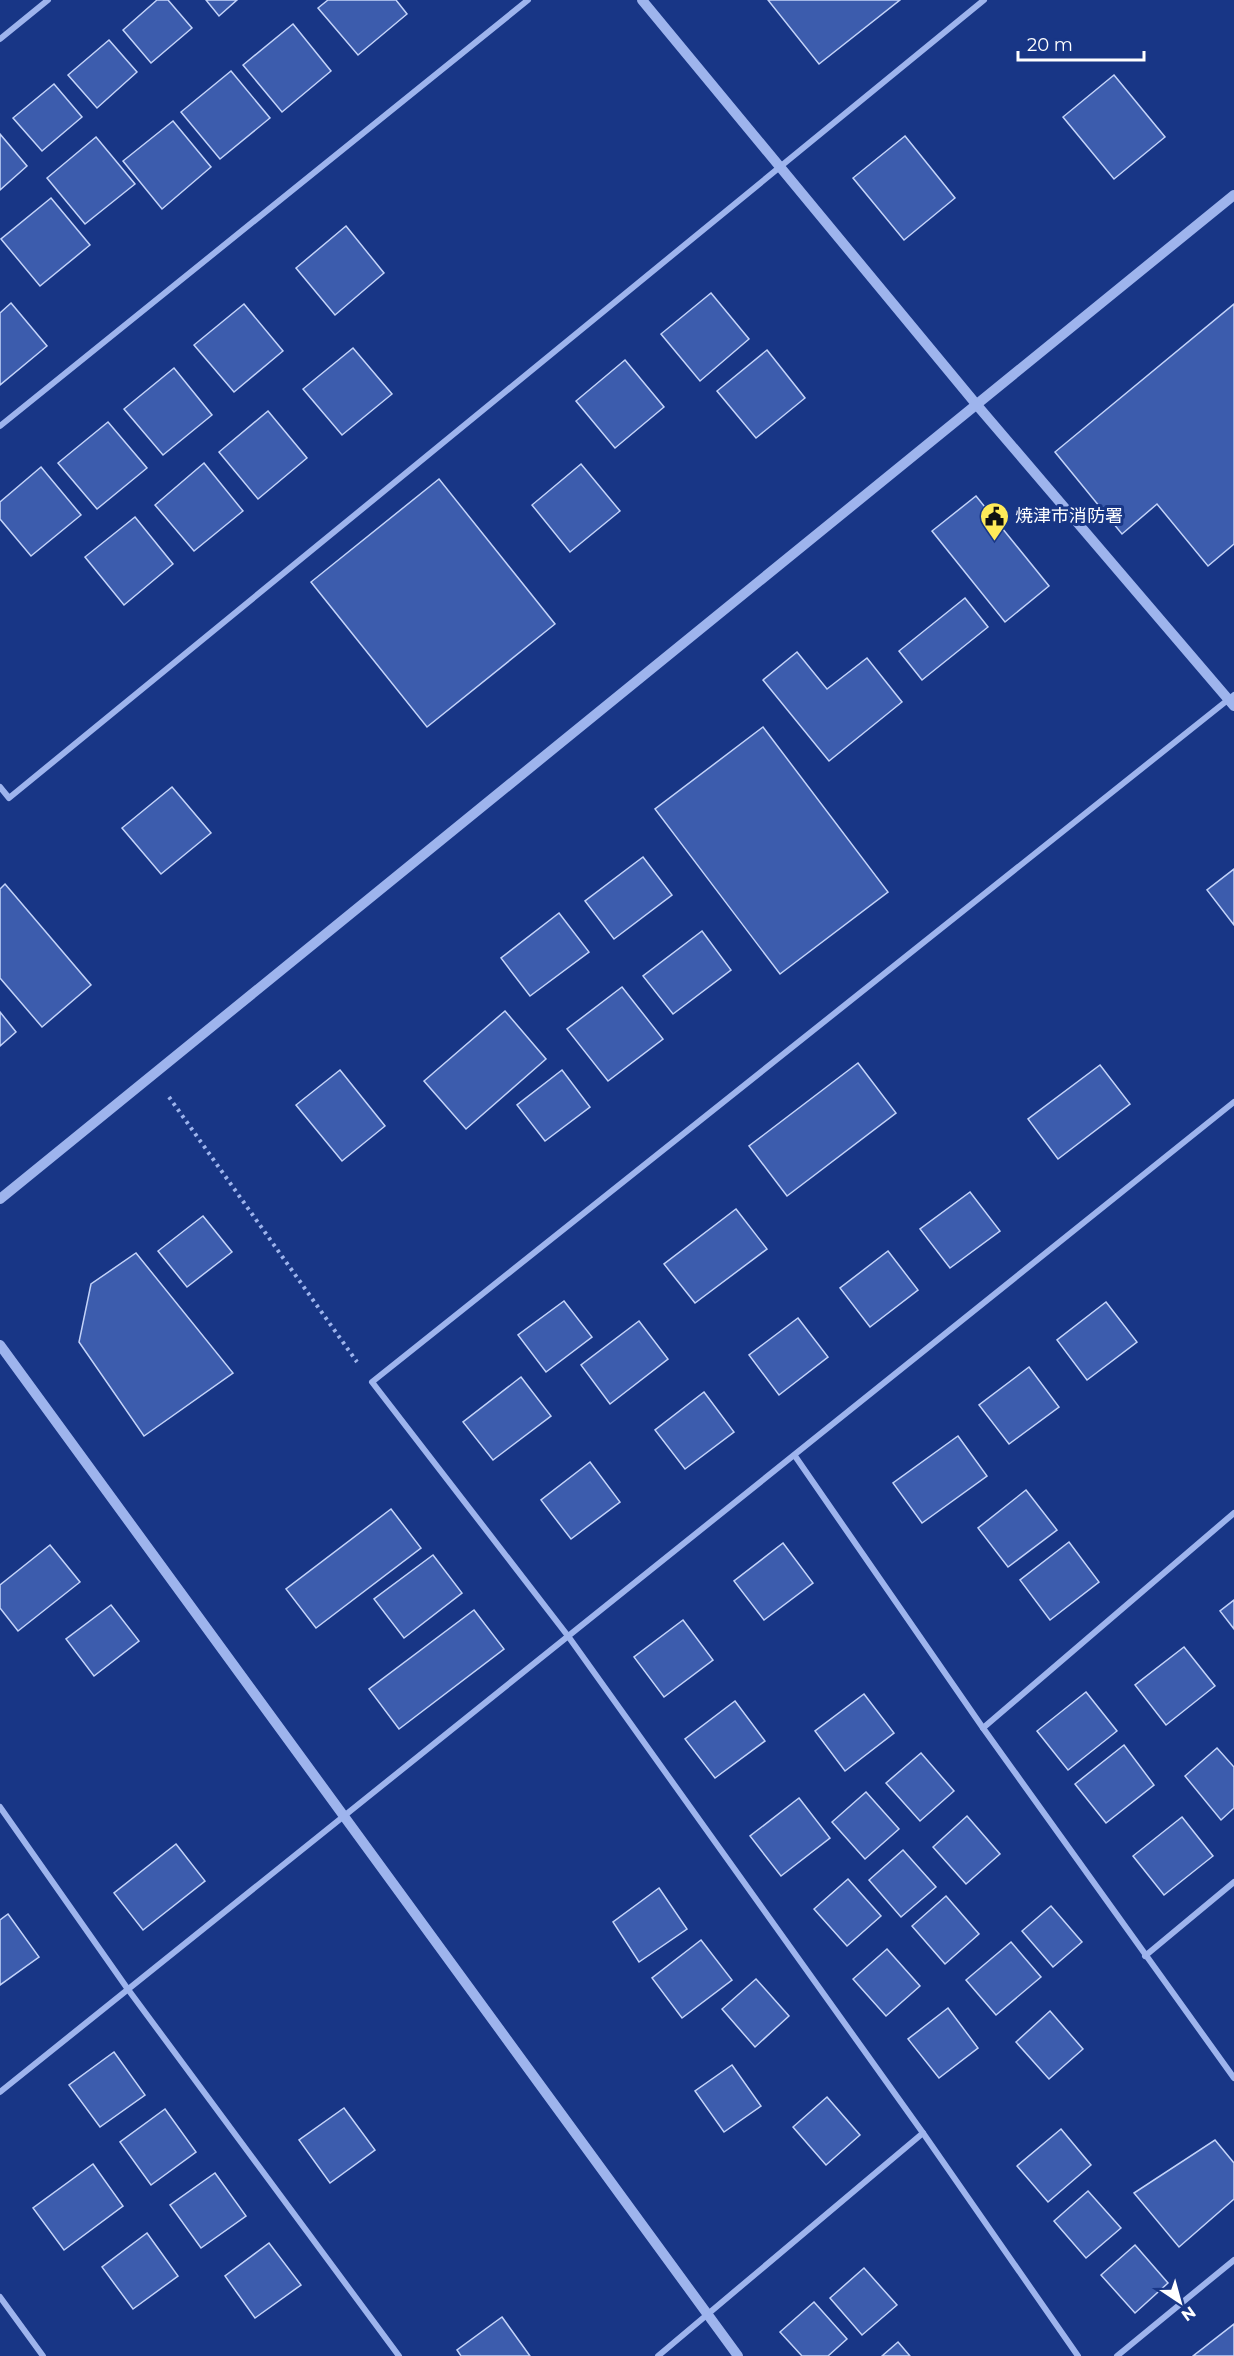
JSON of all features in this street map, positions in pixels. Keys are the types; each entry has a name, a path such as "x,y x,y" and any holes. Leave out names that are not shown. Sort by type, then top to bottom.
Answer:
{"street":[{"path":"0,39 48,0"},
{"path":"0,426 528,0"},
{"path":"642,0 976,404 1232,700 372,1382 568,1636 923,2133 1078,2356"},
{"path":"0,787 9,798 984,0"},
{"path":"0,1199 1234,195"},
{"path":"0,2092 1234,1102"},
{"path":"0,1345 738,2356"},
{"path":"795,1456 983,1728 1234,2078"},
{"path":"983,1728 1234,1513"},
{"path":"0,1807 128,1988 399,2356"},
{"path":"1145,1956 1234,1882"},
{"path":"658,2356 923,2133"},
{"path":"1117,2356 1234,2260"},
{"path":"0,2297 43,2356"}],"path":[{"path":"152,1074 372,1382"}],"building":[{"path":"157,0 168,0 192,28 151,63 123,30"},
{"path":"206,0 237,0 219,16"},
{"path":"328,0 396,0 407,14 358,55 318,8"},
{"path":"768,0 900,0 819,64"},
{"path":"293,24 331,71 282,112 243,65"},
{"path":"109,40 137,72 97,108 68,75"},
{"path":"231,71 270,118 220,159 181,112"},
{"path":"1114,75 1165,137 1114,179 1063,117"},
{"path":"54,84 82,117 42,151 13,118"},
{"path":"173,121 211,167 162,209 123,161"},
{"path":"0,134 27,166 0,190"},
{"path":"905,136 955,198 904,240 853,178"},
{"path":"96,137 135,184 85,224 47,178"},
{"path":"51,198 90,245 40,286 1,239"},
{"path":"346,226 384,273 335,315 296,268"},
{"path":"711,293 749,339 700,381 661,334"},
{"path":"11,303 47,346 0,385 0,313"},
{"path":"244,304 283,351 234,392 194,345"},
{"path":"1234,304 1234,544 1208,566 1157,504 1122,534 1055,452"},
{"path":"353,348 392,394 342,435 303,389"},
{"path":"767,350 805,398 756,438 717,391"},
{"path":"625,360 664,407 615,448 576,401"},
{"path":"174,368 212,415 163,455 124,409"},
{"path":"268,411 307,458 258,499 219,452"},
{"path":"108,422 147,468 97,509 58,463"},
{"path":"204,463 243,511 194,551 155,505"},
{"path":"581,464 620,511 570,552 532,505"},
{"path":"41,467 81,515 31,556 0,519 0,502"},
{"path":"439,479 555,624 427,727 311,582"},
{"path":"976,496 1049,586 1005,622 932,531"},
{"path":"135,517 173,564 124,605 85,557"},
{"path":"965,598 988,627 922,680 899,651"},
{"path":"797,652 827,689 867,658 902,702 829,761 763,680"},
{"path":"763,727 888,892 780,974 655,809"},
{"path":"172,787 211,833 161,874 122,828"},
{"path":"643,857 672,895 614,939 585,901"},
{"path":"1234,869 1234,925 1207,890"},
{"path":"5,884 91,985 42,1027 0,978 0,889"},
{"path":"559,913 589,952 530,996 501,958"},
{"path":"702,931 731,970 673,1014 643,976"},
{"path":"622,987 663,1039 608,1081 567,1029"},
{"path":"505,1011 546,1059 466,1129 424,1081"},
{"path":"0,1012 16,1032 0,1046"},
{"path":"858,1063 896,1113 787,1196 749,1146"},
{"path":"1100,1065 1130,1104 1058,1159 1028,1119"},
{"path":"340,1070 385,1126 342,1161 296,1105"},
{"path":"562,1070 590,1107 545,1141 517,1105"},
{"path":"970,1192 1000,1231 950,1268 920,1229"},
{"path":"736,1209 767,1249 695,1303 664,1264"},
{"path":"203,1216 232,1252 187,1287 158,1251"},
{"path":"888,1251 918,1290 870,1327 840,1288"},
{"path":"136,1253 233,1373 144,1436 79,1342 91,1284"},
{"path":"564,1301 592,1337 546,1372 518,1335"},
{"path":"1106,1302 1137,1342 1087,1380 1057,1340"},
{"path":"798,1318 828,1357 779,1395 749,1355"},
{"path":"639,1321 668,1359 610,1404 581,1365"},
{"path":"1029,1367 1059,1407 1009,1444 979,1405"},
{"path":"521,1377 551,1416 493,1460 463,1422"},
{"path":"704,1392 734,1432 685,1469 655,1430"},
{"path":"958,1436 987,1476 922,1523 893,1483"},
{"path":"590,1462 620,1502 571,1539 541,1500"},
{"path":"1026,1490 1057,1530 1008,1567 978,1528"},
{"path":"391,1509 421,1548 316,1628 286,1589"},
{"path":"1069,1542 1099,1582 1050,1620 1020,1580"},
{"path":"783,1543 813,1583 764,1620 734,1581"},
{"path":"50,1545 80,1582 18,1631 0,1608 0,1585"},
{"path":"433,1555 462,1593 404,1638 374,1599"},
{"path":"1234,1600 1234,1629 1220,1611"},
{"path":"111,1605 139,1641 94,1676 66,1639"},
{"path":"474,1610 504,1649 399,1729 369,1689"},
{"path":"683,1620 713,1660 664,1697 634,1657"},
{"path":"1184,1647 1215,1686 1166,1725 1135,1685"},
{"path":"1086,1692 1117,1731 1068,1770 1037,1731"},
{"path":"864,1694 894,1733 845,1771 815,1731"},
{"path":"735,1701 765,1741 715,1778 685,1739"},
{"path":"1124,1745 1154,1785 1106,1823 1075,1784"},
{"path":"1217,1748 1234,1767 1234,1808 1221,1820 1185,1776"},
{"path":"921,1753 954,1791 920,1821 886,1783"},
{"path":"866,1792 899,1829 865,1859 832,1822"},
{"path":"799,1798 830,1838 781,1876 750,1836"},
{"path":"967,1816 1000,1854 966,1884 933,1847"},
{"path":"1182,1817 1213,1856 1164,1895 1133,1856"},
{"path":"176,1844 205,1881 143,1930 114,1893"},
{"path":"903,1850 936,1887 901,1917 869,1880"},
{"path":"848,1879 881,1916 847,1946 814,1909"},
{"path":"659,1888 687,1929 639,1962 613,1922"},
{"path":"946,1896 979,1934 945,1964 912,1926"},
{"path":"1051,1906 1082,1942 1053,1967 1022,1931"},
{"path":"8,1914 39,1957 0,1985 0,1920"},
{"path":"701,1940 732,1980 682,2018 652,1978"},
{"path":"1011,1942 1041,1977 996,2015 966,1980"},
{"path":"887,1949 920,1986 886,2016 853,1979"},
{"path":"756,1979 789,2016 755,2047 722,2009"},
{"path":"948,2008 978,2048 939,2078 908,2039"},
{"path":"1050,2011 1083,2049 1049,2079 1016,2042"},
{"path":"114,2052 145,2095 100,2127 69,2085"},
{"path":"732,2065 761,2106 724,2132 695,2091"},
{"path":"827,2097 860,2135 826,2165 793,2127"},
{"path":"344,2108 375,2150 330,2183 299,2140"},
{"path":"165,2109 196,2152 151,2185 120,2142"},
{"path":"1061,2129 1091,2165 1048,2202 1017,2166"},
{"path":"1215,2140 1234,2163 1234,2199 1179,2247 1134,2193"},
{"path":"93,2164 123,2206 64,2250 33,2208"},
{"path":"215,2173 246,2216 201,2248 170,2205"},
{"path":"1088,2191 1121,2228 1086,2258 1054,2221"},
{"path":"147,2233 178,2276 133,2309 102,2267"},
{"path":"269,2243 301,2285 255,2318 225,2276"},
{"path":"1135,2245 1168,2283 1135,2313 1101,2275"},
{"path":"864,2268 897,2305 862,2335 830,2298"},
{"path":"814,2302 847,2339 828,2356 802,2356 780,2332"},
{"path":"502,2317 530,2356 461,2356 457,2350"},
{"path":"1234,2324 1234,2356 1193,2356"},
{"path":"898,2342 910,2356 882,2356"}],"place":[{"name":"焼津市消防署","path":"994,542"}]}
